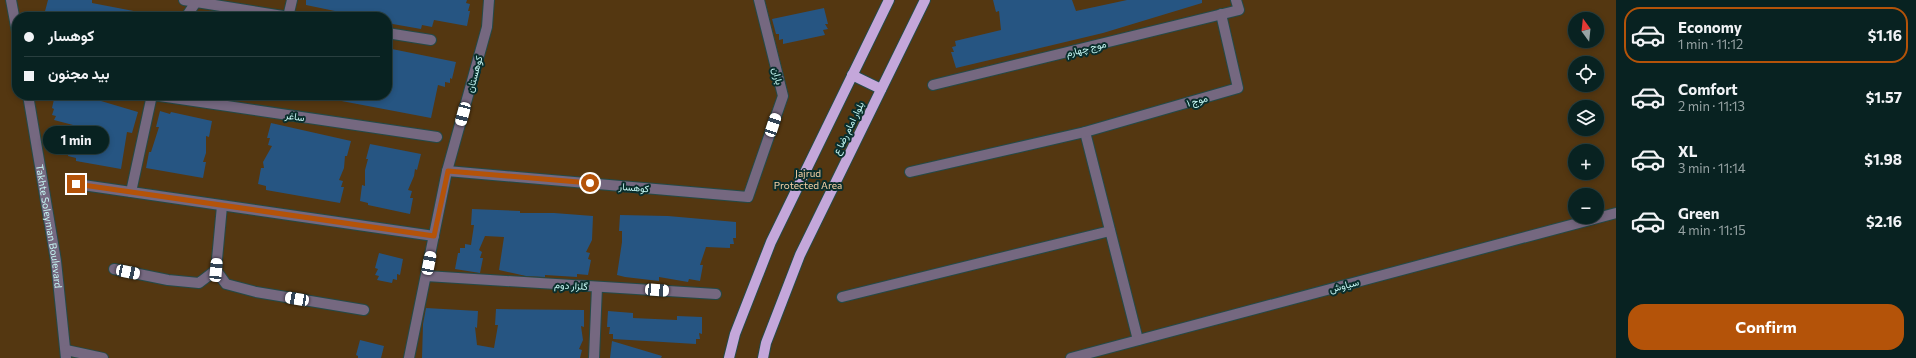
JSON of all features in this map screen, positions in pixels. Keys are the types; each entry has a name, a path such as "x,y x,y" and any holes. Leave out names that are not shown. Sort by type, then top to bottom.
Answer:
{"main road":[{"name":"بلوار امام رضا ع","path":"729,358 735,334 771,242 889,0"},
{"name":"بلوار امام رضا ع","path":"763,358 766,343 800,255 925,0"},
{"path":"852,75 881,89"}],"street":[{"path":"12,0 14,12"},
{"path":"184,0 258,12"},
{"path":"290,12 292,0"},
{"name":"کوهستان","path":"409,358 448,171 487,28 488,0"},
{"name":"باران","path":"748,197 783,96 759,0"},
{"path":"189,12 196,2"},
{"name":"موج چهارم","path":"933,85 1221,14 1237,5"},
{"name":"موج ۱","path":"1084,132 1238,88 1221,14"},
{"path":"392,34 431,40"},
{"name":"Takhte Soleyman Boulevard","path":"29,100 56,262 66,354"},
{"path":"131,192 151,100"},
{"name":"ساغر","path":"186,100 438,137"},
{"path":"910,172 1084,132 1138,340"},
{"name":"کوهسار","path":"448,171 748,197"},
{"path":"76,184 434,236"},
{"path":"222,206 216,270 226,284 256,292 364,310"},
{"name":"سیاوش","path":"1071,358 1616,213"},
{"path":"842,297 1110,231"},
{"path":"114,269 168,280 199,282 216,270"},
{"name":"گلزار دوم","path":"426,276 716,294"},
{"path":"594,358 597,287"},
{"path":"66,354 103,358"}],"green space":[{"name":"Jajrud Protected Area","path":"0,0 1616,0 1616,358 0,358"}],"building":[{"path":"48,0 92,0 92,3 139,12 45,12"},
{"path":"306,0 467,0 466,3 470,4 468,11 470,11 467,26 434,20 432,27 422,25 421,29 392,24 392,12 340,12 306,5"},
{"path":"993,0 1072,0 1076,11 1127,0 1202,0 1202,3 1103,33 956,68 951,52 954,52 952,47 956,46 955,41 1001,30 999,11 996,12"},
{"path":"824,8 828,24 825,24 828,29 823,30 825,35 783,44 783,39 779,40 779,34 776,34 772,19"},
{"path":"392,49 456,62 452,79 450,78 450,83 445,82 445,87 438,85 431,118 336,100 392,100"},
{"path":"54,100 96,100 138,112 132,133 127,132 121,169 76,161 76,158 68,156 73,125 54,120 56,116 52,115 54,109 52,108"},
{"path":"160,111 212,121 209,137 206,136 206,153 203,162 206,162 203,178 146,168 149,152 151,152 159,127 156,127"},
{"path":"271,123 351,141 347,156 345,156 344,168 339,180 343,181 341,187 344,187 340,203 266,190 266,186 258,184 261,168 264,168 263,162 272,146 268,145 270,138 267,138"},
{"path":"370,144 421,154 417,170 415,169 414,176 408,190 412,191 410,198 413,198 410,214 368,205 368,203 360,201 362,185 365,186 365,170 368,159 366,159"},
{"path":"472,209 520,211 520,213 554,213 593,216 592,240 586,252 590,253 588,259 591,260 588,275 577,274 577,277 545,275 545,277 526,276 499,270 504,237 485,236 479,250 482,252 480,258 483,258 480,273 455,269 460,248 465,248 465,244 471,245 474,225 471,225"},
{"path":"620,215 668,216 736,222 736,238 733,238 734,244 730,244 730,248 706,247 700,265 703,265 700,281 689,279 688,282 659,277 659,281 625,277 617,275 622,242 622,231 619,231"},
{"path":"379,253 403,259 400,275 397,274 397,280 393,279 392,283 377,280 379,276 375,275 378,269 375,268"},
{"path":"426,308 478,311 477,328 475,327 477,345 494,348 498,325 495,325 496,309 584,310 584,327 581,326 583,340 579,349 582,350 580,358 422,358 423,324"},
{"path":"608,311 633,313 633,318 677,320 677,316 702,317 702,334 699,333 700,339 696,339 696,344 613,339 613,334 609,334 610,327 607,327"},
{"path":"360,340 384,346 381,358 358,358 356,355"},
{"path":"612,341 662,356 661,358 610,358"}],"route":[{"path":"76,184 434,236 448,171 590,183"}]}
